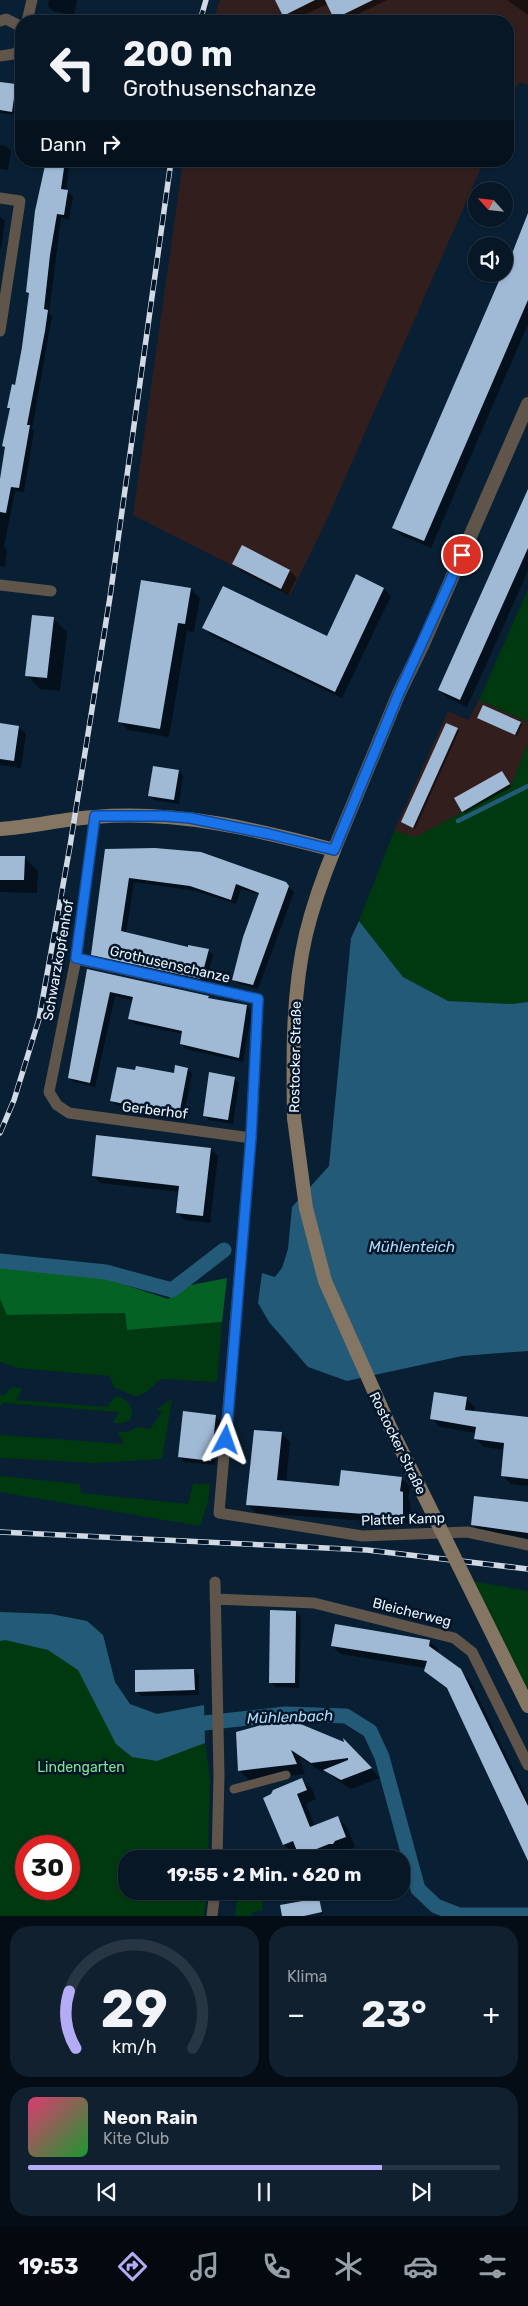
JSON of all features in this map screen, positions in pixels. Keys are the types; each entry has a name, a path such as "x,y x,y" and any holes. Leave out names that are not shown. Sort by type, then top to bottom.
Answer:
{"main road":[{"path":"0,830 95,816 165,816 190,818 269,834 334,850"},
{"name":"Rostocker Straße","path":"334,850 312,912 299,974 294,1022 294,1118 306,1208 325,1281 390,1427 528,1706"}],"street":[{"path":"28,15 32,0"},
{"path":"0,21 6,18 15,23"},
{"path":"0,56 15,53"},
{"path":"0,198 20,201 0,331"},
{"name":"Rostocker Straße","path":"334,850 399,693 423,644 528,404"},
{"path":"0,585 50,591"},
{"name":"Schwarzkopfenhof","path":"57,1105 49,1092 76,958 95,816"},
{"name":"Grothusenschanze","path":"76,958 258,999 251,1138"},
{"name":"Gerberhof","path":"57,1105 69,1113 94,1118 251,1138"},
{"name":"Platter Kamp","path":"251,1138 219,1513 362,1536 467,1532 528,1545"},
{"path":"216,1582 219,1775 217,1850"},
{"name":"Bleicherweg","path":"215,1600 314,1603 454,1638 472,1652 528,1765"},
{"path":"234,1789 286,1775"},
{"path":"212,1916 214,1900"}],"shaded area":[{"path":"220,0 528,0 528,85 519,82 514,93 514,15 215,15"},
{"path":"182,167 481,167 475,182 468,182 468,198 328,517 290,595 133,515"},
{"path":"479,700 528,722 528,743 512,786 416,837 394,831 448,711 468,720"}],"green space":[{"path":"528,589 528,722 479,700"},
{"path":"528,743 528,1002 512,1004 448,1001 403,977 359,921 394,831 416,837 511,786"},
{"path":"0,1265 107,1279 168,1299 186,1286 227,1278 222,1322 127,1330 125,1313 7,1315 0,1299"},
{"path":"0,1299 8,1315 125,1313 127,1330 222,1322 217,1382 162,1379 144,1393 136,1396 114,1388 110,1376 18,1368 0,1362"},
{"path":"12,1387 22,1389 16,1400 107,1407 115,1396 127,1401 132,1411 132,1416 130,1420 123,1423 113,1423 119,1412 3,1403 0,1407 0,1395 3,1396"},
{"path":"172,1399 162,1459 95,1463 0,1458 0,1435 124,1444 118,1432 128,1432 137,1427 150,1429 162,1412 157,1409"},
{"path":"0,1476 80,1484 81,1493 188,1504 193,1484 210,1484 208,1501 200,1526 0,1492"},
{"path":"465,1580 528,1591 528,1706"},
{"name":"Lindengarten","path":"0,1612 51,1614 87,1621 103,1635 115,1682 130,1704 157,1714 204,1705 205,1743 210,1778 208,1850 118,1850 118,1900 206,1900 204,1916 0,1916"},
{"path":"237,1900 264,1900 262,1910 251,1913 252,1916 235,1916"}],"water":[{"name":"Mühlenteich","path":"359,921 403,977 448,1001 512,1004 528,1002 528,1351 462,1356 347,1381 308,1367 269,1322 258,1303 262,1273 275,1277 282,1268 288,1249 292,1207 329,1166 351,938"},
{"path":"0,1612 51,1614 87,1621 103,1635 115,1682 130,1704 157,1714 204,1705 205,1743 157,1761 132,1757 116,1744 78,1670 48,1650 5,1640 0,1641"}],"building":[{"path":"275,0 315,0 285,15 282,15"},
{"path":"325,0 373,0 342,15 332,15"},
{"path":"0,82 15,84 12,112 0,110"},
{"path":"45,167 64,167 61,189 68,190 64,215 57,214 50,255 44,309 48,310 27,425 30,425 19,488 11,487 6,513 0,512 0,479 5,447 2,446 10,408 7,408 12,384 15,385 22,347 29,293 26,292 35,211"},
{"path":"528,213 528,300 424,541 392,528 499,282 513,282 513,251"},
{"path":"528,489 528,548 460,700 438,690"},
{"path":"242,545 290,570 281,589 232,564"},
{"path":"356,574 384,588 335,692 202,628 223,586 327,636"},
{"path":"141,580 191,588 185,624 178,623 160,729 118,722"},
{"path":"32,615 54,617 47,678 25,676"},
{"path":"483,705 521,722 515,735 477,718"},
{"path":"0,723 19,726 14,761 0,759"},
{"path":"446,723 458,728 413,828 401,822"},
{"path":"153,766 179,770 174,800 148,796"},
{"path":"502,771 510,784 462,812 454,798"},
{"path":"155,848 201,852 286,882 289,886 253,985 232,980 243,937 259,893 236,884 231,900 190,886 129,878 121,931 188,947 188,945 209,949 201,979 91,955 105,849"},
{"path":"0,856 25,856 24,880 0,880"},
{"path":"87,969 209,996 208,998 247,1005 239,1058 180,1044 182,1031 128,1019 133,997 110,992 90,1083 68,1078"},
{"path":"175,1065 188,1068 179,1115 110,1101 117,1067 135,1070 136,1066 174,1073"},
{"path":"209,1072 235,1077 228,1120 203,1116"},
{"path":"96,1135 211,1148 203,1216 176,1213 179,1186 92,1176"},
{"path":"434,1392 467,1397 465,1410 528,1417 528,1479 501,1476 504,1443 474,1439 476,1427 430,1419"},
{"path":"183,1411 216,1415 211,1461 178,1457"},
{"path":"254,1430 282,1432 277,1480 339,1486 341,1470 402,1477 400,1491 403,1492 403,1517 246,1505"},
{"path":"474,1496 528,1502 528,1533 471,1525"},
{"path":"270,1610 296,1611 295,1683 269,1683"},
{"path":"335,1624 430,1640 429,1646 461,1669 528,1806 528,1861 447,1688 424,1671 427,1661 331,1646"},
{"path":"194,1669 195,1690 135,1692 135,1670"},
{"path":"286,1718 344,1742 343,1738 372,1768 341,1780 323,1770 348,1760 348,1758 311,1763 291,1750 297,1764 238,1771 236,1732"},
{"path":"302,1778 307,1790 297,1794 310,1827 338,1816 346,1837 335,1841 333,1844 314,1850 297,1850 293,1841 283,1845 263,1798 271,1794 273,1790"},
{"path":"319,1900 322,1912 304,1916 282,1916 280,1905"}],"waterway":[{"path":"458,821 528,786"},
{"path":"0,1261 106,1272 172,1290 224,1250"},
{"name":"Mühlenbach","path":"186,1725 285,1714 346,1716 370,1731 382,1757 418,1889 436,1906 459,1915 528,1915"}],"railway":[{"path":"202,15 206,0"},
{"path":"0,1133 14,1100 39,1019 70,846 110,597 170,167"},
{"path":"0,1532 367,1550 528,1569"}],"route":[{"path":"226,1440 229,1384 251,1138 258,999 76,958 95,816 190,818 269,834 334,850 399,693 462,555"}]}
